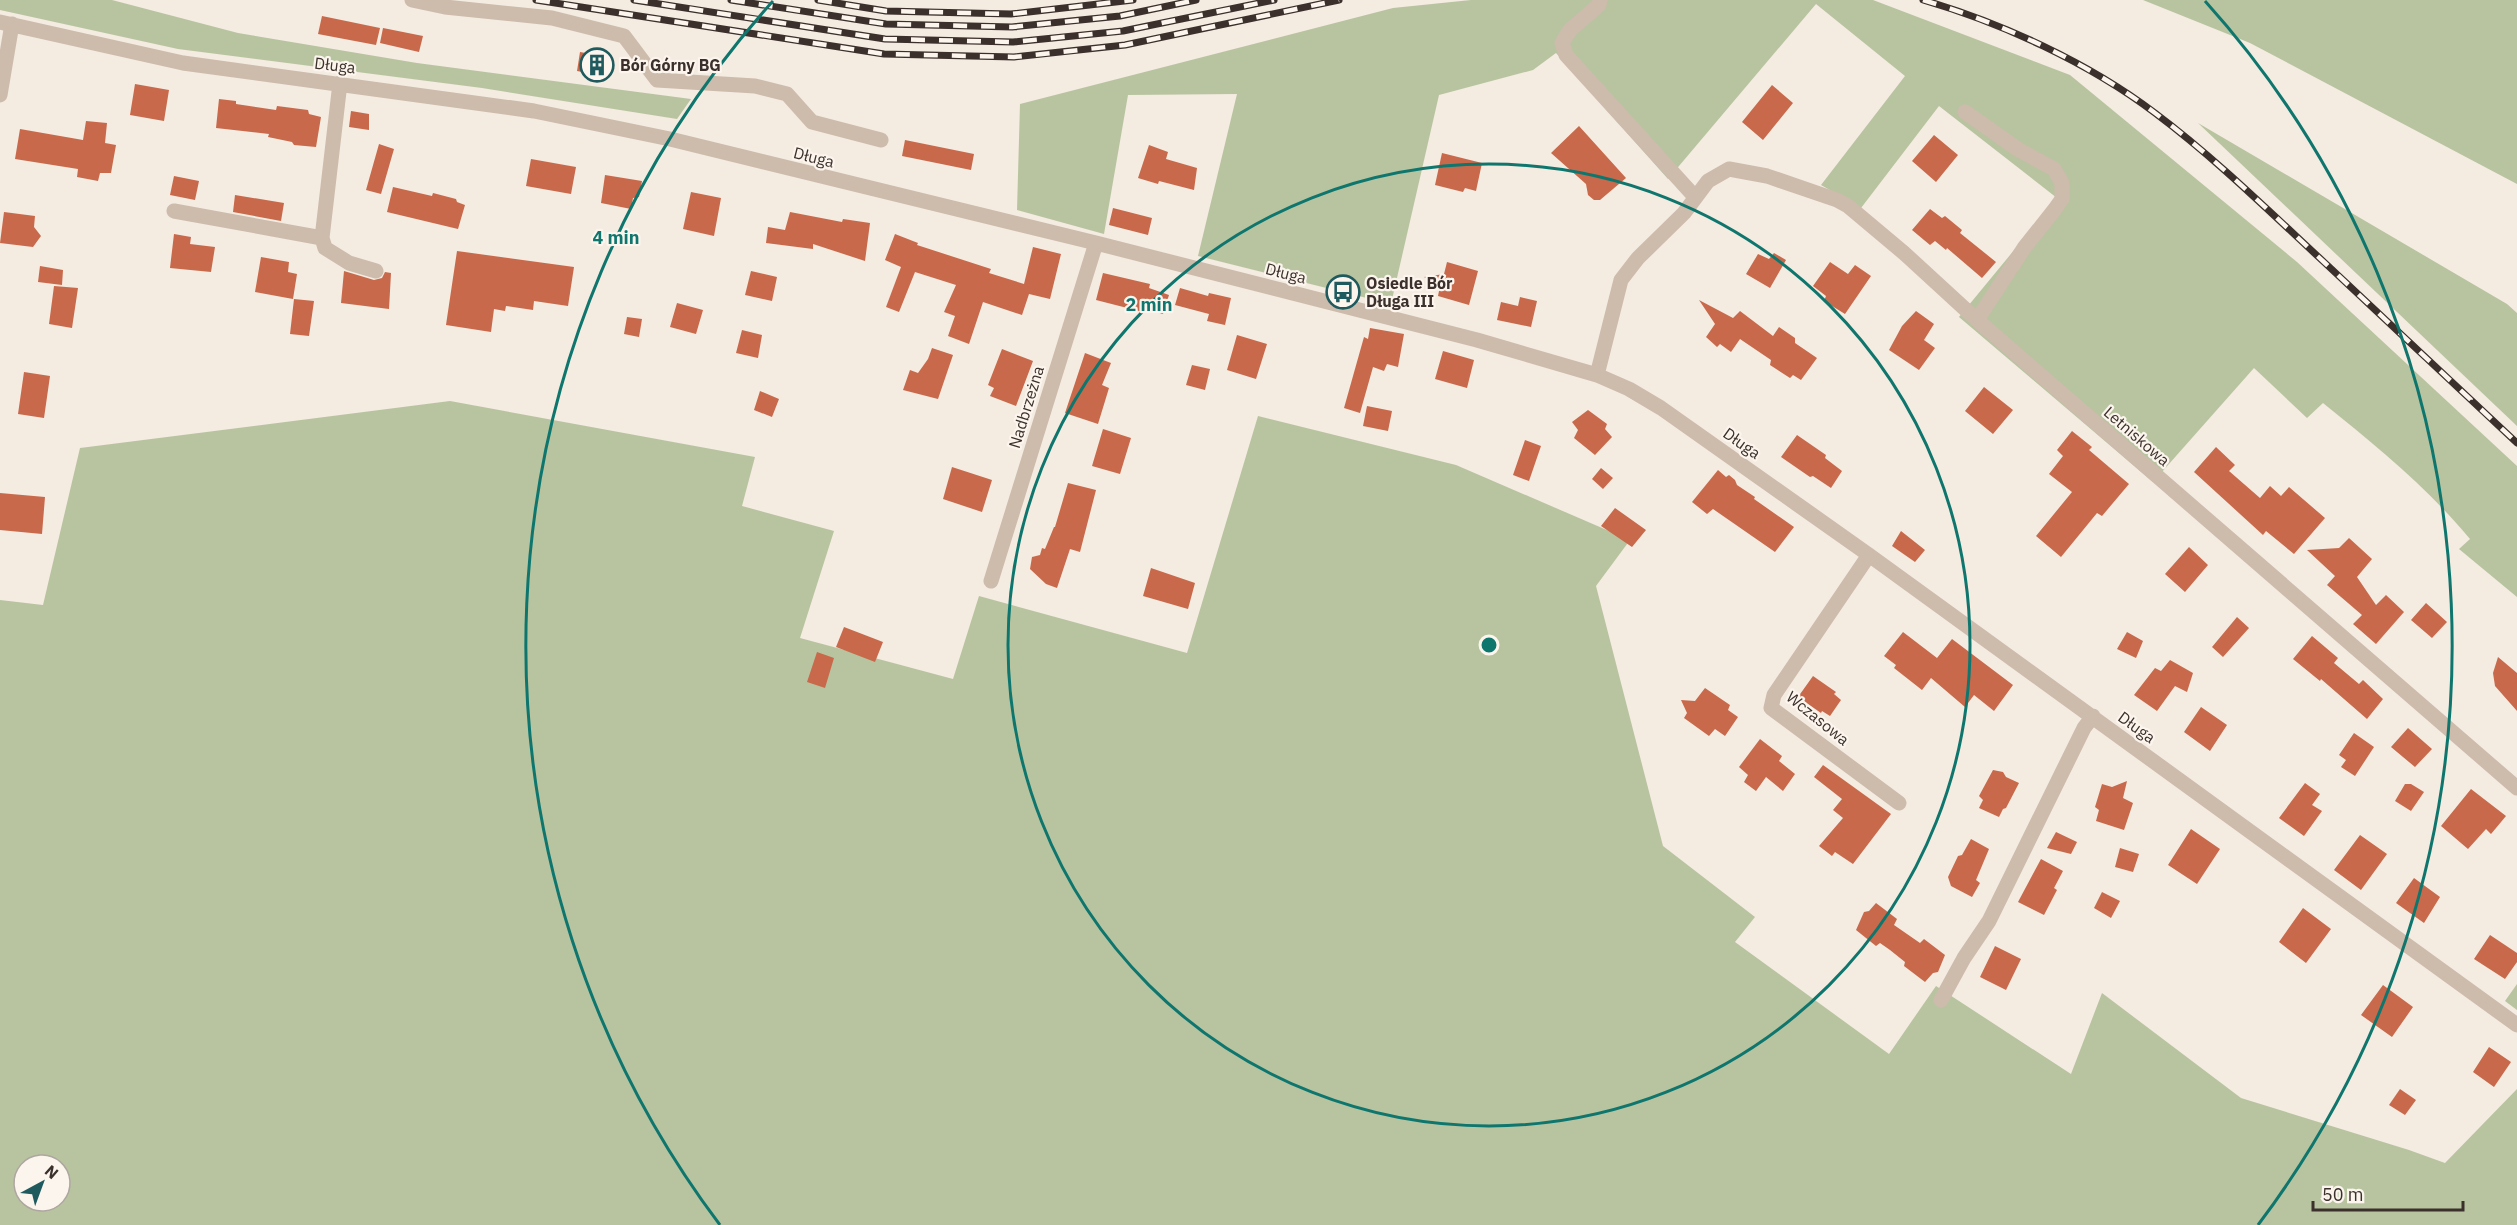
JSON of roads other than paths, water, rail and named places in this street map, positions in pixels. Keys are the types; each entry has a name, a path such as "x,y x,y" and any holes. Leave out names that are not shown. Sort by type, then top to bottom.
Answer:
{"street":[{"path":"412,0 445,7 552,18 624,36 657,80 755,86 787,94 812,122 881,140"},
{"path":"1597,375 1621,280 1644,251 1684,213 1695,196 1566,55 1562,43 1570,30 1599,5 1600,0"},
{"path":"0,95 6,23"},
{"name":"Długa","path":"6,23 183,63 534,111 647,135 1096,243 1477,340 1597,375 1629,389 1661,408 1869,555 2517,1025"},
{"path":"340,83 322,238 325,248 349,263 376,271"},
{"path":"1965,112 2019,150 2054,170 2062,183 2061,199 2055,209 2024,248 1977,320"},
{"name":"Letniskowa","path":"1695,196 1708,181 1729,169 1767,176 1837,200 1848,206 2517,788"},
{"path":"174,211 322,238"},
{"name":"Nadbrzeżna","path":"991,581 1096,243"},
{"name":"Wczasowa","path":"1869,555 1774,694 1771,708 1899,803"},
{"path":"1941,1000 1964,958 1989,921 2092,716"}],"railway":[{"path":"536,0 884,54 1014,57 1125,45 1339,0"},
{"path":"634,0 885,39 1013,42 1123,31 1274,0"},
{"path":"731,0 886,24 1012,27 1120,16 1196,0"},
{"path":"818,0 886,11 1011,14 1133,0"},
{"path":"1923,0 1983,20 2044,46 2102,77 2155,113 2242,186 2517,443"}],"place":[{"name":"Bór Górny BG","path":"597,65"},
{"name":"Osiedle Bór Długa III","path":"1343,292"}]}
